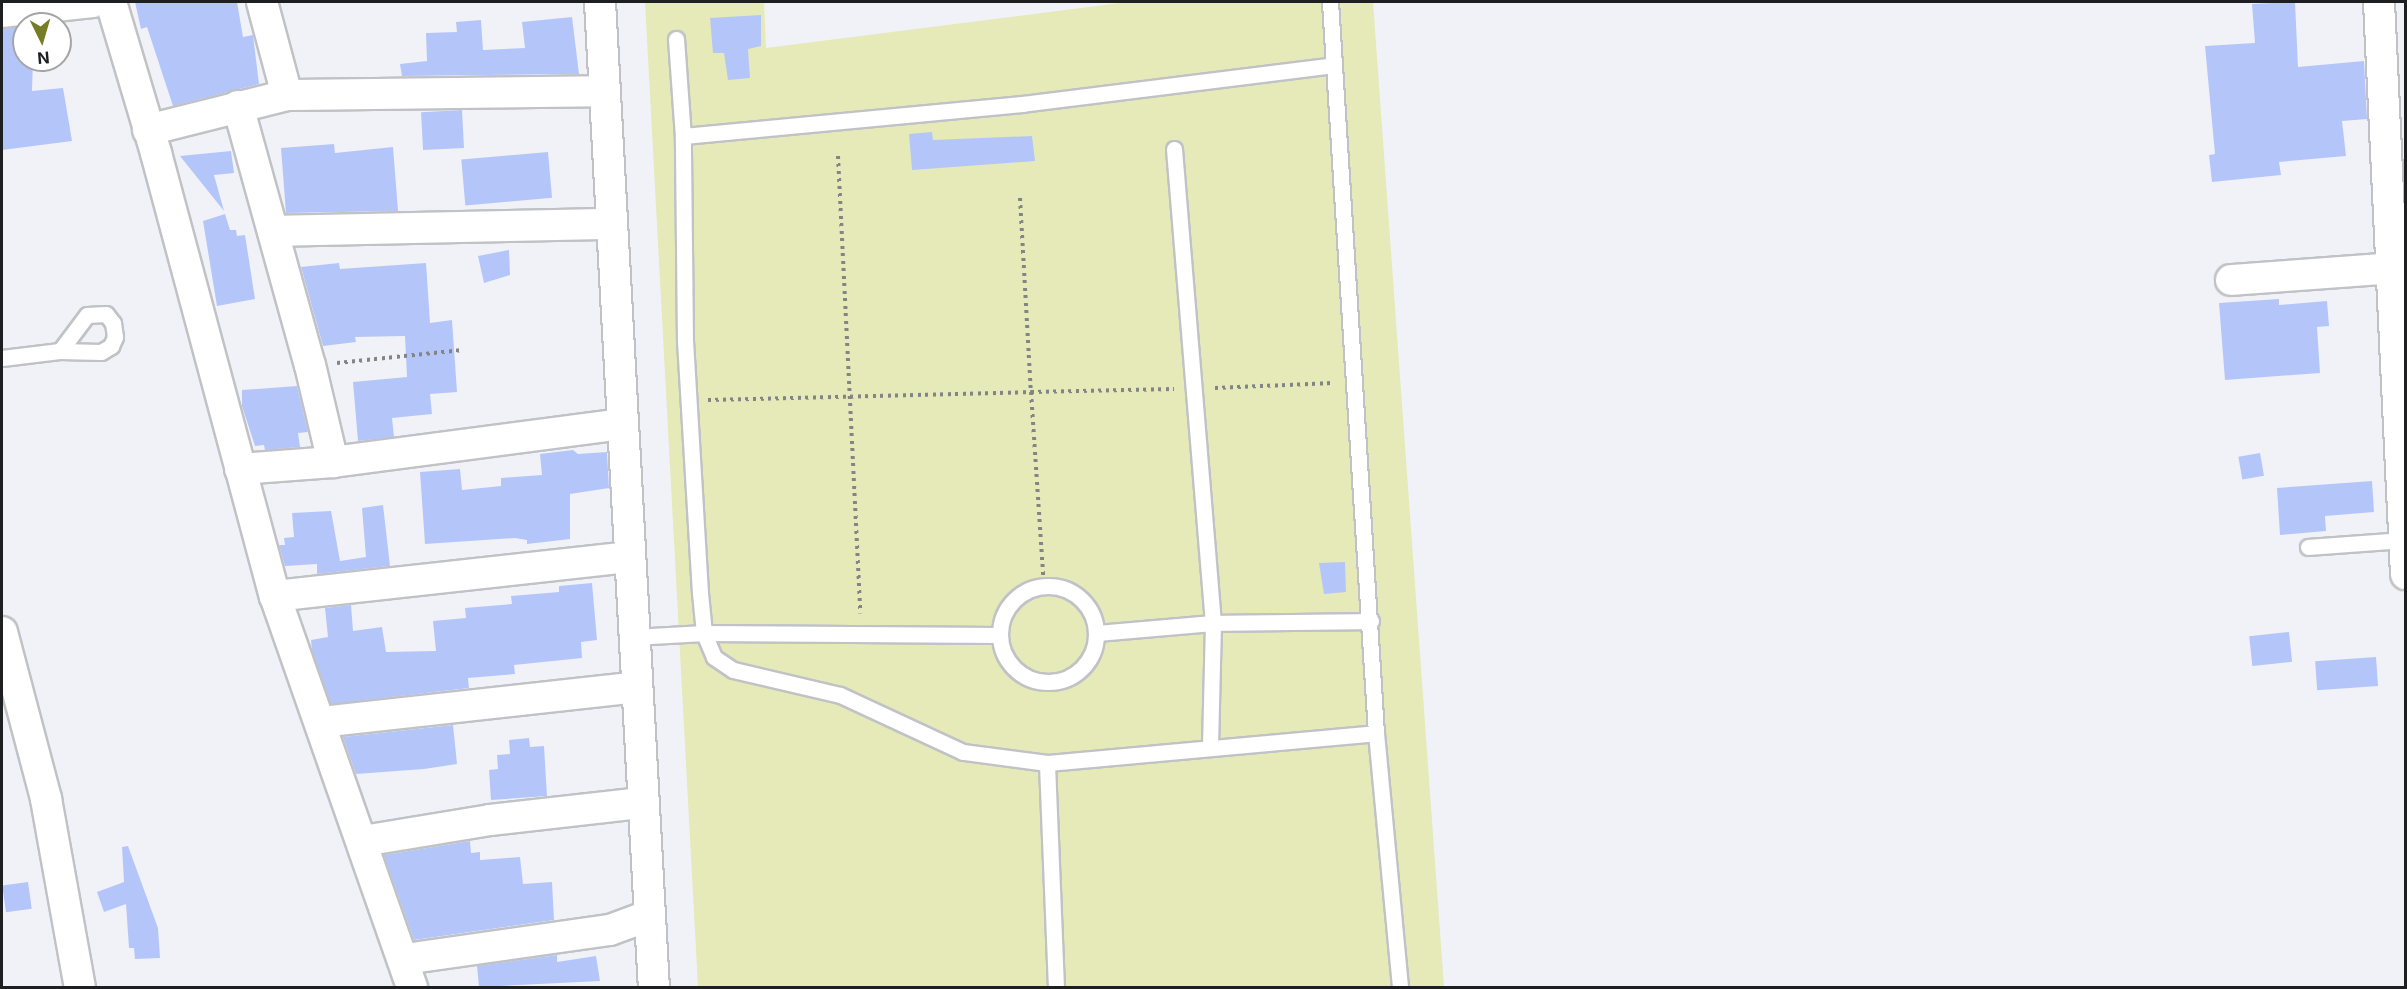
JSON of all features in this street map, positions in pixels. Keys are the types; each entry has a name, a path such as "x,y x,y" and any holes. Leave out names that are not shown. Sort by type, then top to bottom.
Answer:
{"street":[{"path":"2,12 59,2 93,2"},
{"path":"111,2 275,596 408,973 610,930 648,916"},
{"path":"262,2 287,95"},
{"path":"600,2 648,916 654,987"},
{"path":"2379,2 2394,268 2406,574"},
{"path":"148,130 287,95 605,91"},
{"path":"238,106 310,365 333,462"},
{"path":"273,231 612,224"},
{"path":"2231,280 2394,268"},
{"path":"240,469 333,462 622,423"},
{"path":"275,596 629,557"},
{"path":"2,632 46,799 80,987"},
{"path":"321,722 636,687"},
{"path":"363,841 490,820 642,803"}],"lane":[{"path":"1330,2 1371,621 1376,733 1400,987"},
{"path":"676,39 683,136 688,400 704,633 714,657 733,670 840,695 963,752 1047,763 1376,733"},
{"path":"683,136 1022,104 1333,64"},
{"path":"1174,149 1213,624 1210,748"},
{"path":"2,358 60,351"},
{"path":"2308,547 2403,540"},
{"path":"1057,586 1077,595 1091,611 1097,633 1092,654 1080,671 1061,681 1039,682 1019,674 1005,658 999,635 1002,616 1015,598 1034,587 1057,586"},
{"path":"1097,633 1213,624 1371,621"},
{"path":"633,637 704,633 999,635"},
{"path":"1047,763 1056,987"}],"path":[{"path":"838,156 848,395 862,635"},
{"path":"1020,198 1044,587"},
{"path":"310,365 462,350"},
{"path":"688,400 1355,382"}],"green space":[{"path":"645,2 764,2 766,48 1128,2 1373,2 1444,987 698,987"}],"building":[{"path":"135,2 237,2 243,37 253,35 259,84 173,106 147,27 141,29"},
{"path":"2295,2 2298,67 2364,61 2367,119 2342,121 2346,156 2279,162 2281,175 2212,182 2209,155 2215,154 2205,46 2255,43 2252,4"},
{"path":"761,15 761,46 748,49 750,78 728,80 724,53 713,53 710,18"},
{"path":"572,17 579,74 402,76 400,64 427,61 426,33 457,32 456,22 481,20 483,50 525,48 522,22"},
{"path":"12,28 12,72 33,72 32,91 63,88 72,141 2,150 2,29"},
{"path":"462,110 464,148 423,150 421,112"},
{"path":"932,132 933,140 1032,136 1035,161 912,170 909,134"},
{"path":"334,144 335,153 393,147 398,211 286,213 281,148"},
{"path":"231,151 234,173 214,175 224,211 180,156"},
{"path":"548,152 552,198 465,205 461,160"},
{"path":"225,214 230,230 236,230 237,236 245,235 255,299 217,306 203,221"},
{"path":"509,250 510,275 484,283 478,256"},
{"path":"339,263 340,269 426,263 430,323 452,320 457,392 430,394 432,414 392,418 394,437 358,441 353,382 407,377 405,336 355,337 356,342 323,346 301,267"},
{"path":"2279,299 2279,305 2327,301 2329,326 2317,327 2320,373 2225,380 2219,303"},
{"path":"297,386 308,432 298,433 300,447 265,450 264,445 255,446 242,406 242,390"},
{"path":"573,450 578,454 607,452 609,488 570,494 570,539 527,544 527,540 515,538 425,544 420,472 460,469 462,490 501,486 501,478 542,475 540,454"},
{"path":"2260,453 2264,476 2242,479 2238,457"},
{"path":"2372,481 2374,512 2325,516 2326,531 2280,535 2277,488"},
{"path":"383,505 390,566 317,574 317,564 285,566 279,545 285,545 284,538 294,537 292,513 331,511 340,561 366,557 362,508"},
{"path":"1345,562 1346,592 1324,594 1319,563"},
{"path":"592,583 597,640 581,642 582,658 514,665 515,674 468,678 469,688 331,704 312,650 311,640 328,637 325,608 351,605 353,631 382,627 386,652 436,651 433,621 466,618 465,608 512,604 511,596 559,592 559,586"},
{"path":"2289,632 2292,662 2252,666 2249,636"},
{"path":"2376,657 2378,686 2317,690 2315,661"},
{"path":"453,725 457,764 424,769 356,774 343,737"},
{"path":"529,738 530,747 544,746 547,796 491,800 489,770 498,769 497,755 510,754 509,740"},
{"path":"470,841 471,853 480,852 480,860 520,857 523,884 552,882 554,920 414,940 384,855"},
{"path":"128,846 158,928 160,958 135,959 134,948 129,948 126,904 104,912 97,892 124,882 122,847"},
{"path":"28,882 32,909 6,912 2,886"},
{"path":"557,955 557,962 596,956 600,981 479,987 477,966"}]}
